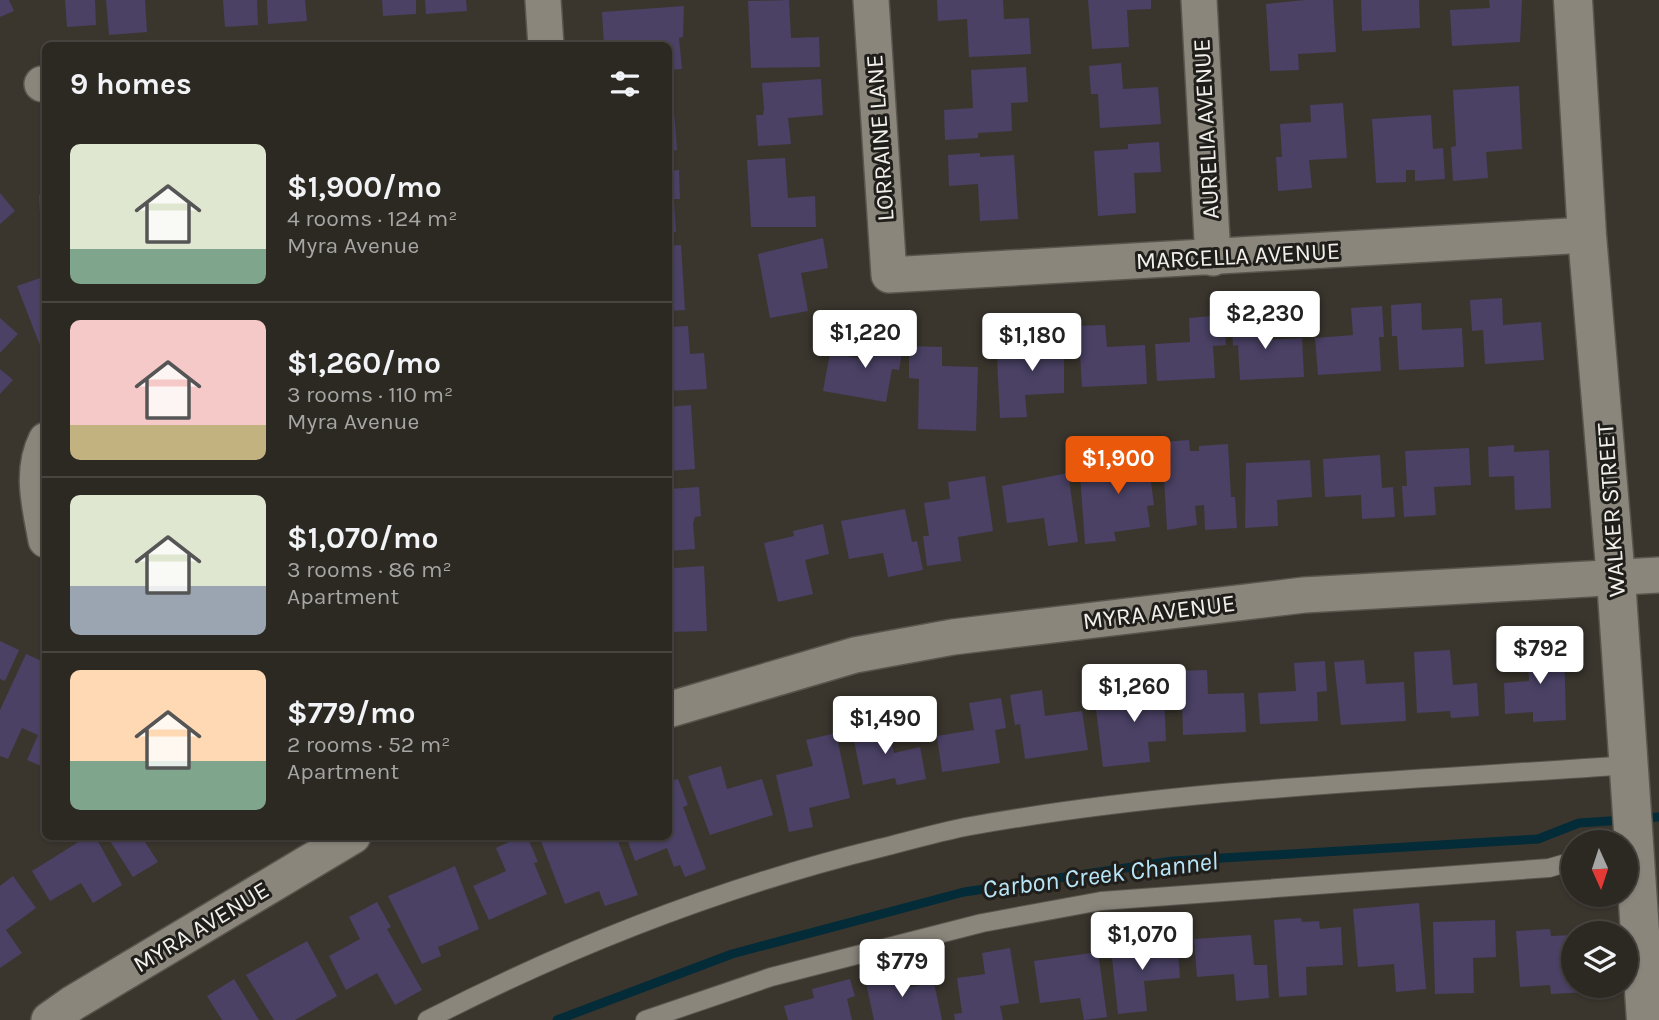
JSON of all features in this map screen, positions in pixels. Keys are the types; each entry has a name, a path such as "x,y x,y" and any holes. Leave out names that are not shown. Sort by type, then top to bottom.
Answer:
{"main road":[{"name":"WALKER STREET","path":"1573,0 1587,235 1616,579 1629,778 1639,855 1646,1020"}],"street":[{"path":"543,0 546,42"},
{"name":"LORRAINE LANE","path":"871,0 889,275"},
{"name":"AURELIA AVENUE","path":"1199,0 1213,258"},
{"name":"MARCELLA AVENUE","path":"889,275 1587,235"},
{"path":"42,448 36,485 42,518"},
{"name":"MYRA AVENUE","path":"672,709 855,655 953,636 1304,595 1659,575"},
{"name":"MYRA AVENUE","path":"50,1020 73,1003 346,840"}],"lane":[{"path":"426,1020 603,937 701,901 829,861 964,828 1231,792 1629,778"},
{"path":"645,1020 771,977 982,923 1101,901 1549,868 1561,864"}],"building":[{"path":"0,0 9,0 14,11 0,17"},
{"path":"65,0 95,0 96,25 67,27"},
{"path":"106,0 145,0 147,32 109,35"},
{"path":"223,0 257,0 258,25 225,27"},
{"path":"267,0 305,0 307,21 268,24"},
{"path":"382,0 416,0 416,14 383,16"},
{"path":"425,0 466,0 467,11 426,14"},
{"path":"789,0 791,38 819,37 820,67 751,68 748,1"},
{"path":"937,0 1003,0 1004,19 1029,18 1031,54 969,57 967,19 938,21"},
{"path":"1088,0 1151,0 1151,9 1127,10 1129,47 1092,49"},
{"path":"1333,0 1336,52 1298,54 1299,70 1270,71 1266,4"},
{"path":"1361,0 1419,0 1420,28 1362,31"},
{"path":"1489,0 1522,0 1520,42 1452,46 1450,10 1490,8"},
{"path":"684,6 683,37 679,38 682,69 672,70 672,42 604,42 602,12"},
{"path":"1121,63 1123,89 1158,87 1161,124 1100,128 1098,94 1091,94 1089,66"},
{"path":"1026,67 1028,102 1011,103 1012,131 978,133 978,138 945,140 944,110 973,108 971,70"},
{"path":"821,79 823,115 788,118 791,144 758,146 756,115 763,115 762,83"},
{"path":"672,86 677,150 672,151"},
{"path":"1519,86 1522,149 1486,152 1488,178 1453,181 1451,147 1456,146 1453,90"},
{"path":"1343,103 1347,158 1309,160 1312,188 1278,191 1276,157 1282,157 1280,124 1311,122 1310,105"},
{"path":"1431,115 1433,149 1443,148 1445,179 1415,181 1415,170 1406,170 1406,182 1376,183 1372,119"},
{"path":"1159,142 1161,172 1134,173 1136,213 1098,216 1094,151 1128,149 1128,144"},
{"path":"980,153 980,157 1014,155 1018,219 980,221 978,184 949,186 948,155"},
{"path":"785,158 788,198 815,196 816,227 751,227 747,160"},
{"path":"679,170 680,199 674,199 676,232 672,232 672,171"},
{"path":"0,193 15,211 0,224"},
{"path":"39,195 42,195 41,232"},
{"path":"823,238 828,268 801,273 808,311 770,318 758,254"},
{"path":"681,245 685,310 672,311 672,246"},
{"path":"42,277 42,348 41,348 17,286"},
{"path":"1502,298 1503,325 1541,322 1544,360 1485,364 1483,330 1472,331 1470,300"},
{"path":"1421,303 1422,330 1462,328 1464,367 1399,370 1397,336 1392,336 1391,305"},
{"path":"1382,306 1384,337 1379,337 1381,371 1318,375 1315,338 1353,335 1351,308"},
{"path":"1264,313 1266,340 1302,338 1304,377 1240,380 1238,345 1233,346 1231,315"},
{"path":"1224,315 1226,345 1213,346 1215,378 1157,381 1155,344 1190,342 1189,318"},
{"path":"0,318 18,334 0,353"},
{"path":"1105,325 1107,347 1145,345 1147,384 1082,387 1080,354 1074,354 1073,326"},
{"path":"688,326 690,354 704,353 707,389 672,391 672,327"},
{"path":"1064,328 1064,393 1025,395 1027,417 1000,418 997,358 1036,356 1034,329"},
{"path":"872,334 904,340 899,370 892,369 886,402 823,391 830,353 867,360"},
{"path":"909,346 942,347 942,366 978,367 976,431 918,429 919,379 909,378"},
{"path":"0,369 13,380 0,394"},
{"path":"691,405 695,469 672,471 672,407"},
{"path":"1189,440 1190,451 1199,451 1199,446 1228,444 1231,497 1235,497 1237,528 1205,530 1204,505 1195,506 1197,525 1167,530 1162,442"},
{"path":"1146,444 1154,505 1147,506 1150,527 1114,532 1116,541 1085,544 1080,475 1112,472 1109,449"},
{"path":"1514,445 1514,452 1549,450 1551,508 1515,510 1514,476 1489,477 1488,447"},
{"path":"1469,448 1471,485 1434,487 1436,515 1404,517 1402,486 1407,486 1405,451"},
{"path":"1380,455 1382,488 1393,487 1395,517 1362,519 1361,495 1325,497 1323,459"},
{"path":"1310,460 1312,497 1277,500 1278,526 1245,528 1246,463"},
{"path":"1068,473 1078,542 1048,546 1044,518 1007,523 1002,486"},
{"path":"985,476 993,531 958,537 961,561 927,566 923,536 929,536 924,503 950,499 948,482"},
{"path":"699,487 701,516 695,517 693,523 695,549 672,551 672,489"},
{"path":"905,509 912,542 917,541 923,570 888,577 883,553 849,559 841,521"},
{"path":"823,524 829,554 805,560 813,594 778,602 764,543 794,536 793,531"},
{"path":"672,566 675,568 704,566 707,631 672,632"},
{"path":"0,641 19,650 5,681 0,679"},
{"path":"1564,644 1566,720 1533,722 1533,712 1505,714 1504,683 1529,681 1527,646"},
{"path":"1450,650 1453,685 1477,683 1479,716 1451,718 1450,711 1417,713 1414,652"},
{"path":"26,654 42,661 42,766 27,760 38,735 22,728 8,759 0,756 0,710"},
{"path":"1364,660 1366,684 1404,682 1406,721 1341,725 1334,662"},
{"path":"1325,661 1327,691 1317,692 1318,721 1260,724 1258,693 1296,691 1294,663"},
{"path":"1207,670 1208,694 1244,693 1246,732 1183,735 1182,701 1175,701 1174,671"},
{"path":"1163,674 1166,741 1148,742 1150,762 1103,767 1096,709 1135,705 1132,677"},
{"path":"1042,690 1045,716 1082,711 1088,750 1025,759 1020,724 1015,725 1010,695"},
{"path":"1001,698 1006,728 995,730 1000,763 942,772 937,736 974,730 969,703"},
{"path":"886,718 894,753 920,747 926,779 897,785 895,778 863,785 851,726"},
{"path":"836,733 850,798 809,808 813,827 789,832 776,775 813,766 806,740"},
{"path":"721,766 727,789 762,779 773,815 710,835 688,776"},
{"path":"678,779 688,805 683,807 706,869 685,877 680,865 674,867 667,848 635,861 627,840 672,840 672,781"},
{"path":"82,840 97,840 122,885 93,903 81,883 50,901 32,871"},
{"path":"110,840 148,840 145,842 158,862 133,877"},
{"path":"513,840 529,840 538,862 534,863 547,894 489,920 473,886 506,871 496,848"},
{"path":"541,840 617,840 638,895 605,906 599,891 565,904"},
{"path":"455,866 479,929 438,947 441,956 422,964 388,896"},
{"path":"13,876 36,908 6,930 22,953 0,968 0,886"},
{"path":"377,902 391,927 387,929 422,990 395,1005 377,973 346,990 329,956 360,939 349,917"},
{"path":"1419,903 1426,989 1396,992 1394,964 1358,967 1353,909"},
{"path":"1301,918 1302,922 1319,921 1320,929 1341,927 1343,965 1306,967 1307,995 1279,997 1274,920"},
{"path":"1495,920 1496,957 1473,958 1474,993 1435,994 1433,922"},
{"path":"1550,929 1551,936 1561,936 1561,993 1551,994 1550,985 1520,987 1516,931"},
{"path":"1251,935 1254,965 1267,965 1269,998 1236,1001 1234,974 1197,977 1194,939"},
{"path":"307,941 337,996 295,1020 274,1020 246,975"},
{"path":"1177,942 1180,978 1144,981 1147,1011 1118,1014 1111,948"},
{"path":"1010,948 1019,1003 1000,1006 1003,1020 955,1020 954,1014 962,1013 957,978 985,974 982,953"},
{"path":"1098,952 1107,1017 1084,1020 1080,998 1040,1003 1034,961"},
{"path":"901,971 905,988 934,983 942,1020 874,1020 865,978"},
{"path":"234,979 259,1020 222,1020 207,996"},
{"path":"850,979 855,996 847,999 852,1020 788,1020 784,1006 814,998 812,989"}],"waterway":[{"name":"Carbon Creek Channel","path":"1642,818 1659,817"},
{"name":"Carbon Creek Channel","path":"557,1020 732,954 964,892 1173,861 1538,839 1579,823 1624,820"}]}
